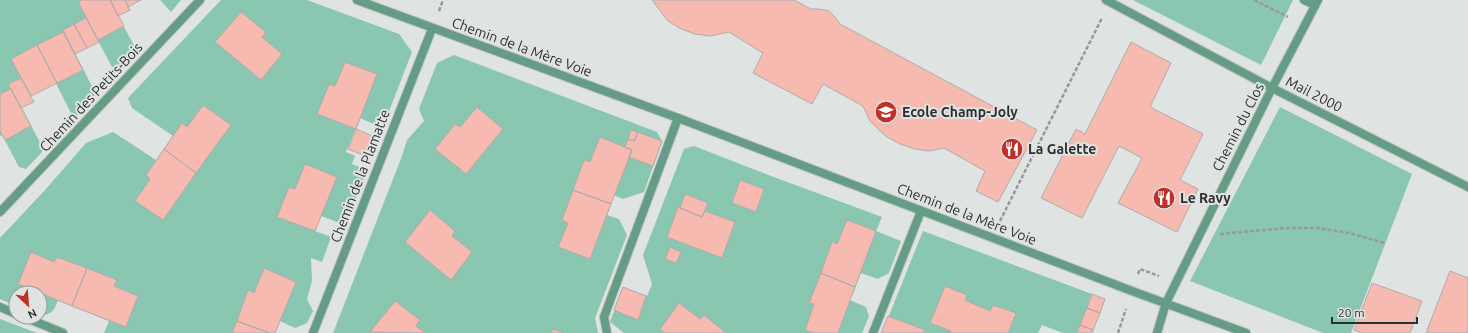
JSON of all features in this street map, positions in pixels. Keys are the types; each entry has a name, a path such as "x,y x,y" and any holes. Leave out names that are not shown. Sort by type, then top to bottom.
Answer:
{"street":[{"name":"Chemin des Petits-Bois","path":"0,212 200,0"},
{"name":"Chemin de la Mère Voie","path":"357,0 432,29 678,118 1246,333"},
{"path":"1304,0 1316,3"},
{"name":"Mail 2000","path":"1108,1 1120,3 1272,88 1468,187"},
{"name":"Chemin du Clos","path":"1157,333 1166,303 1272,88 1316,3"},
{"name":"Chemin de la Plamatte","path":"313,333 432,29"},
{"path":"607,333 604,317 678,118"},
{"path":"873,333 921,211"},
{"path":"44,325 63,333"}],"path":[{"path":"1254,0 1305,25"},
{"path":"991,237 1108,1"},
{"path":"1198,238 1242,231 1285,228 1317,228 1348,233 1386,244"}],"green space":[{"path":"0,0 141,0 128,7 130,10 118,16 137,51 119,70 112,67 86,18 63,30 96,94 74,119 37,46 11,59 21,78 9,84 44,150 26,169 19,167 2,135 0,136"},
{"path":"160,0 181,0 171,12"},
{"path":"221,0 307,0 399,34 412,52 386,119 376,125 360,118 346,152 355,156 352,164 367,170 348,218 337,222 321,216 315,231 331,237 322,262 311,258 312,281 307,299 313,311 307,323 295,328 280,321 275,333 104,333 109,321 58,300 55,307 48,313 48,285 8,285 8,302 0,299 0,238 86,143 113,132 156,160 173,136 132,108 128,98"},
{"path":"1133,0 1293,0 1261,65"},
{"path":"454,55 657,132 662,141 644,192 623,199 614,195 607,215 619,219 627,235 595,318 598,333 333,333 407,140 424,121 419,109 437,63"},
{"path":"1280,107 1412,174 1351,333 1323,333 1190,281"},
{"path":"694,146 882,217 876,231 901,241 889,273 878,279 861,273 850,300 866,307 869,316 862,333 624,333 610,322 623,287 647,296 652,284 643,255 684,149"},
{"path":"923,231 1092,294 1077,333 1063,333 1042,325 1038,333 882,333"},
{"path":"0,319 8,322 8,325 16,325 37,333 0,333"}],"building":[{"path":"82,0 110,0 124,26 98,40 78,2"},
{"path":"110,0 125,0 130,10 118,16"},
{"path":"125,0 141,0 128,7"},
{"path":"652,0 794,0 811,9 829,11 840,24 1037,130 998,202 976,191 985,171 944,148 929,151 915,149 900,144 887,137 870,121 863,106 823,84 812,104 753,73 763,53 729,32 710,36 695,34 679,28 667,20"},
{"path":"241,12 266,32 262,37 282,54 261,80 215,42"},
{"path":"86,18 99,42 87,48 74,24"},
{"path":"74,24 87,48 75,54 63,30"},
{"path":"63,32 83,70 57,83 37,45"},
{"path":"1131,42 1171,63 1150,107 1203,134 1180,180 1198,189 1177,232 1118,203 1142,158 1119,146 1082,218 1041,198 1076,129 1085,134"},
{"path":"37,45 57,83 31,96 11,59"},
{"path":"345,62 377,74 356,129 317,114 329,84 335,86"},
{"path":"21,78 34,102 21,108 8,84"},
{"path":"11,89 31,126 5,140 0,131 0,94"},
{"path":"203,105 231,125 196,173 164,149 182,123 187,127"},
{"path":"477,107 503,129 466,174 435,149 455,124 460,127"},
{"path":"356,129 375,137 368,157 348,149"},
{"path":"631,130 638,132 634,141 628,139"},
{"path":"638,132 662,141 653,166 629,157 632,150 625,147 628,139 634,141"},
{"path":"600,137 632,150 611,204 573,190 584,160 590,162"},
{"path":"164,149 196,173 163,220 135,201 150,179 146,175"},
{"path":"305,164 337,177 315,231 277,217 289,187 295,189"},
{"path":"740,180 764,189 756,212 732,203"},
{"path":"573,190 611,204 590,259 558,247 568,223 562,220"},
{"path":"685,194 708,203 702,217 680,208"},
{"path":"678,207 702,217 705,211 735,222 722,258 667,237"},
{"path":"430,210 455,231 452,236 472,252 451,280 405,242"},
{"path":"847,220 876,231 855,287 821,273 832,242 837,244"},
{"path":"670,247 681,252 676,263 665,259"},
{"path":"31,252 54,262 57,257 87,268 72,306 48,296 48,285 18,284"},
{"path":"87,268 117,280 114,286 138,296 126,327 72,306"},
{"path":"264,268 296,282 275,333 269,333 237,321 248,290 254,293"},
{"path":"1450,271 1468,278 1468,333 1426,333"},
{"path":"821,273 855,287 838,333 814,333 805,330 814,304 809,303"},
{"path":"1372,283 1422,301 1410,333 1363,333 1354,330"},
{"path":"945,286 967,295 965,300 990,311 993,305 1016,313 1008,333 950,333 951,331 930,323"},
{"path":"623,287 646,296 638,320 614,310"},
{"path":"1092,294 1105,299 1100,313 1087,308"},
{"path":"395,301 420,320 416,326 425,333 370,332"},
{"path":"679,303 700,319 704,315 726,333 665,333 660,329"},
{"path":"1087,308 1100,313 1093,330 1080,325"},
{"path":"888,316 925,330 923,333 881,333"},
{"path":"237,321 269,333 232,333"},
{"path":"1080,325 1093,330 1092,333 1077,333"},
{"path":"553,329 564,333 551,333"}],"place":[{"name":"Ecole Champ-Joly","path":"886,112"},
{"name":"La Galette","path":"1012,149"},
{"name":"Le Ravy","path":"1164,198"}]}
